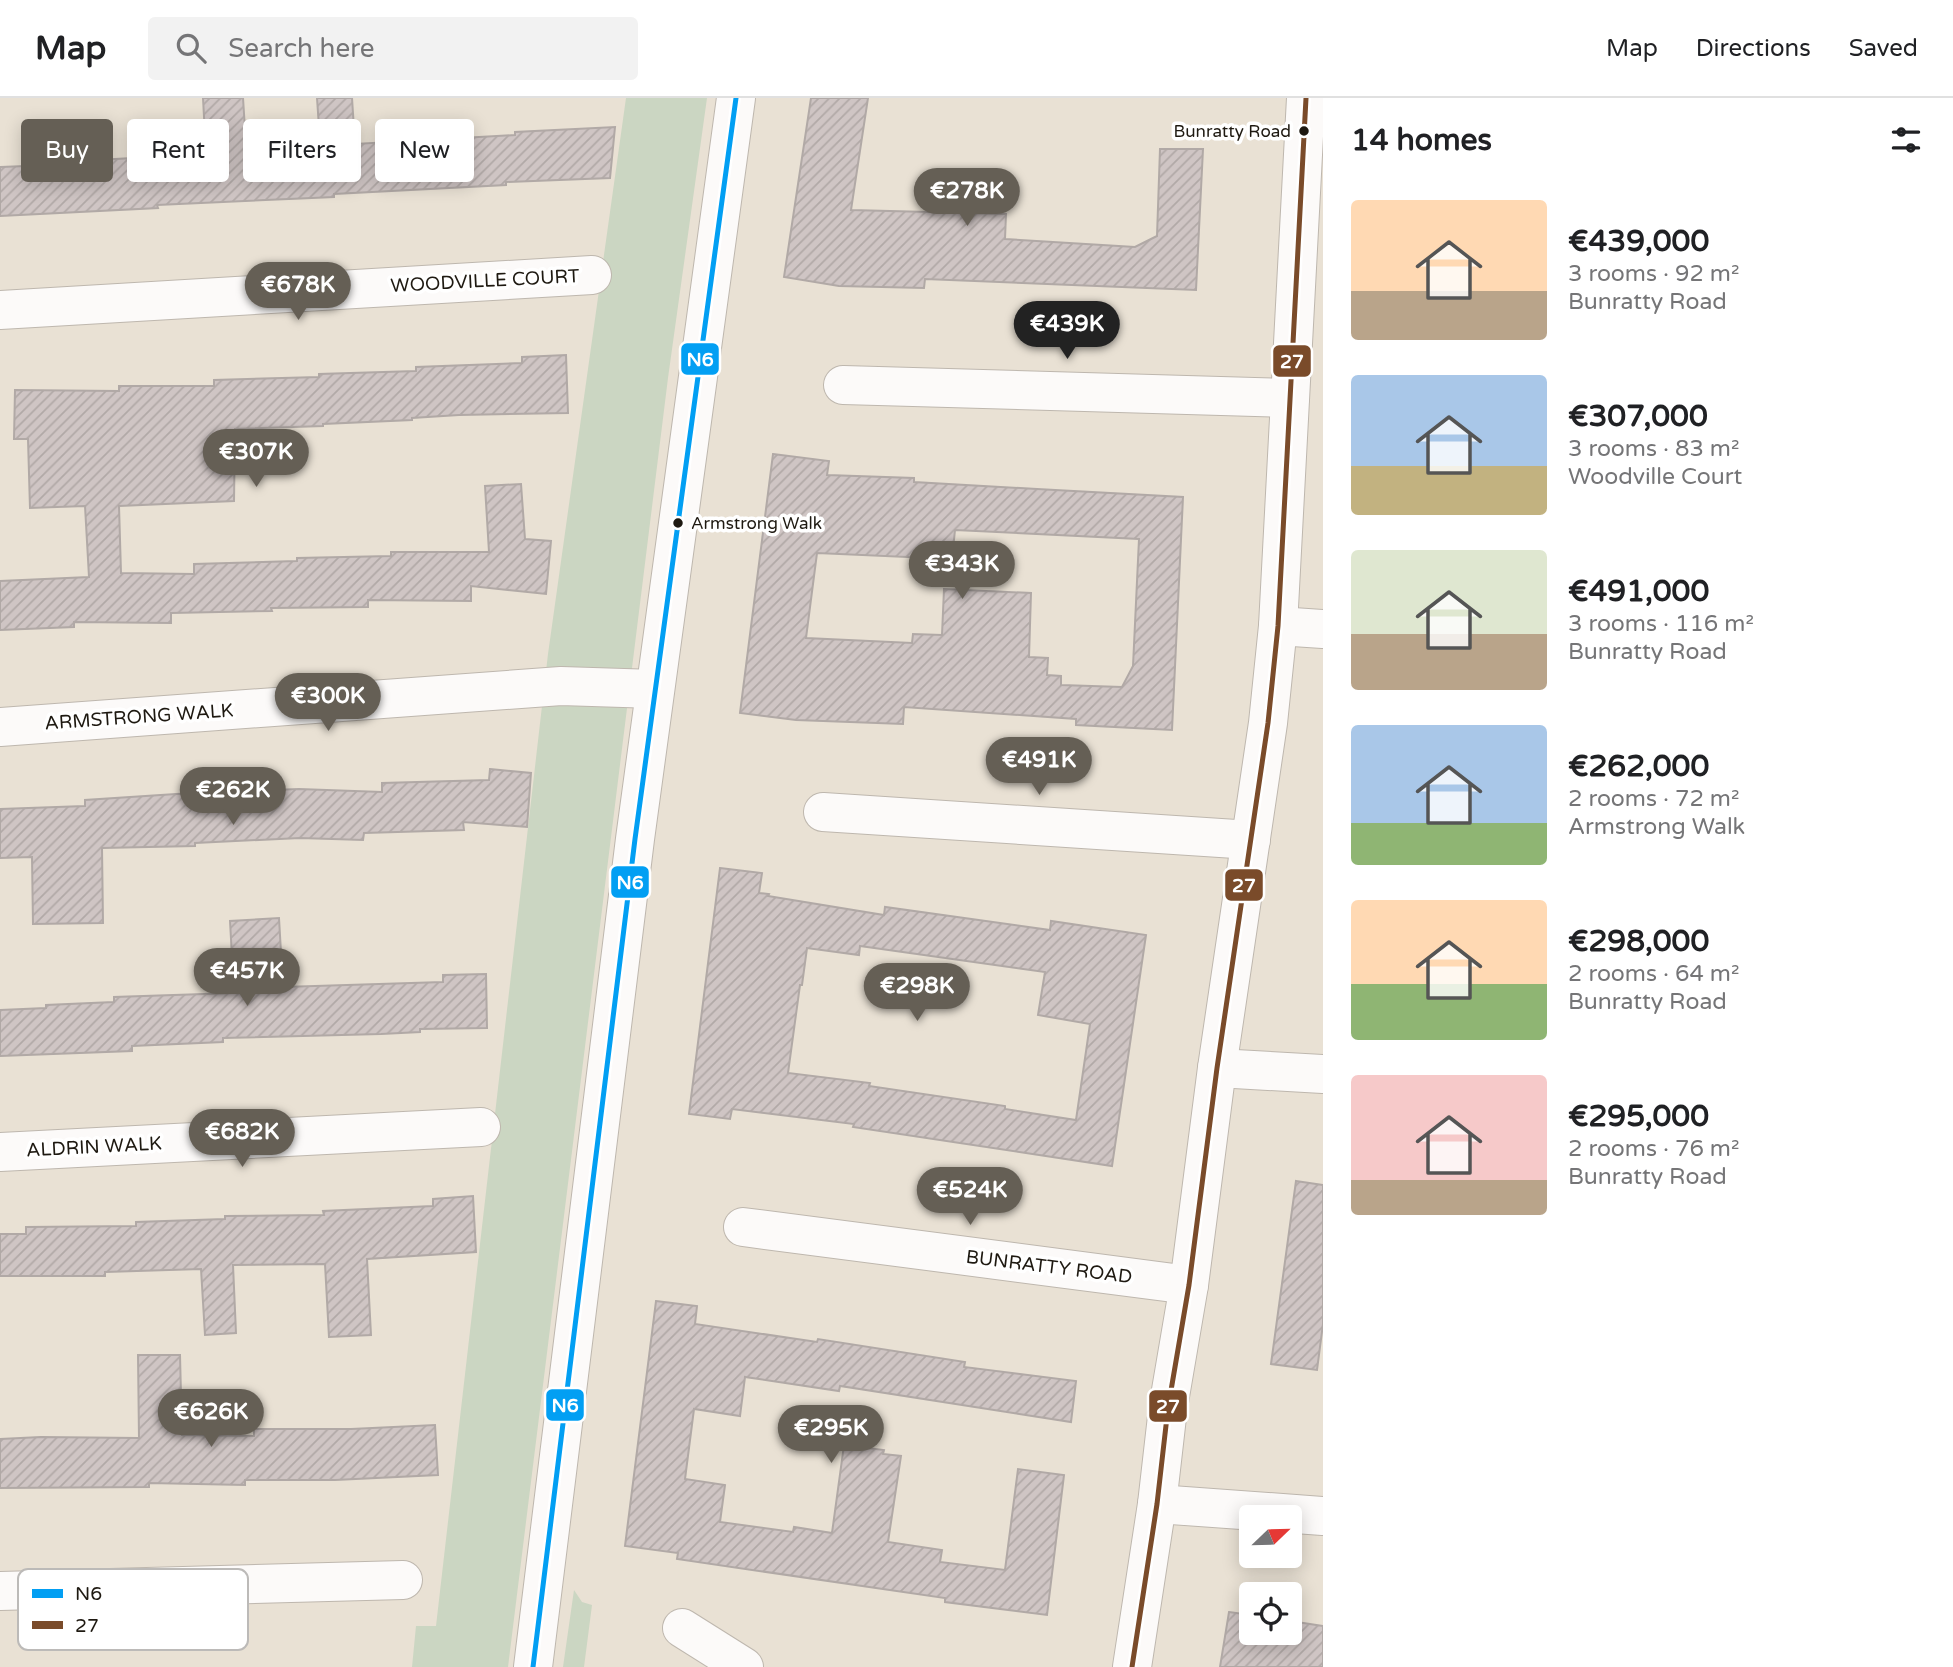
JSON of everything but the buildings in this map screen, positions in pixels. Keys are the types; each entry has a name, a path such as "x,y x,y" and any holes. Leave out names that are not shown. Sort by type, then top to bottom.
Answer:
{"street":[{"path":"533,1667 655,689 736,98"},
{"path":"1132,1667 1268,723 1278,626 1290,398 1311,186 1306,98"},
{"name":"WOODVILLE COURT","path":"0,310 592,275"},
{"path":"843,385 1290,398"},
{"path":"1278,626 1323,629"},
{"name":"ARMSTRONG WALK","path":"0,727 561,686 655,689"},
{"path":"823,812 1251,840"},
{"path":"1217,1068 1323,1074"},
{"name":"ALDRIN WALK","path":"0,1152 481,1127"},
{"name":"BUNRATTY ROAD","path":"743,1227 1189,1285"},
{"path":"1157,1504 1323,1516"},
{"path":"248,1584 403,1580"},
{"path":"0,1591 18,1591"},
{"path":"682,1628 744,1667"}],"green space":[{"path":"626,98 707,98 668,378 508,1667 412,1667 416,1626 436,1626 548,654"},
{"path":"574,1590 582,1602 592,1605 584,1667 563,1667"}],"transit line":[{"name":"N6","path":"533,1667 635,839 736,98"},
{"name":"27","path":"1132,1667 1268,723 1278,626 1306,98"}],"place":[{"name":"Bunratty Road","path":"1304,131"},
{"name":"Armstrong Walk","path":"678,523"}]}
